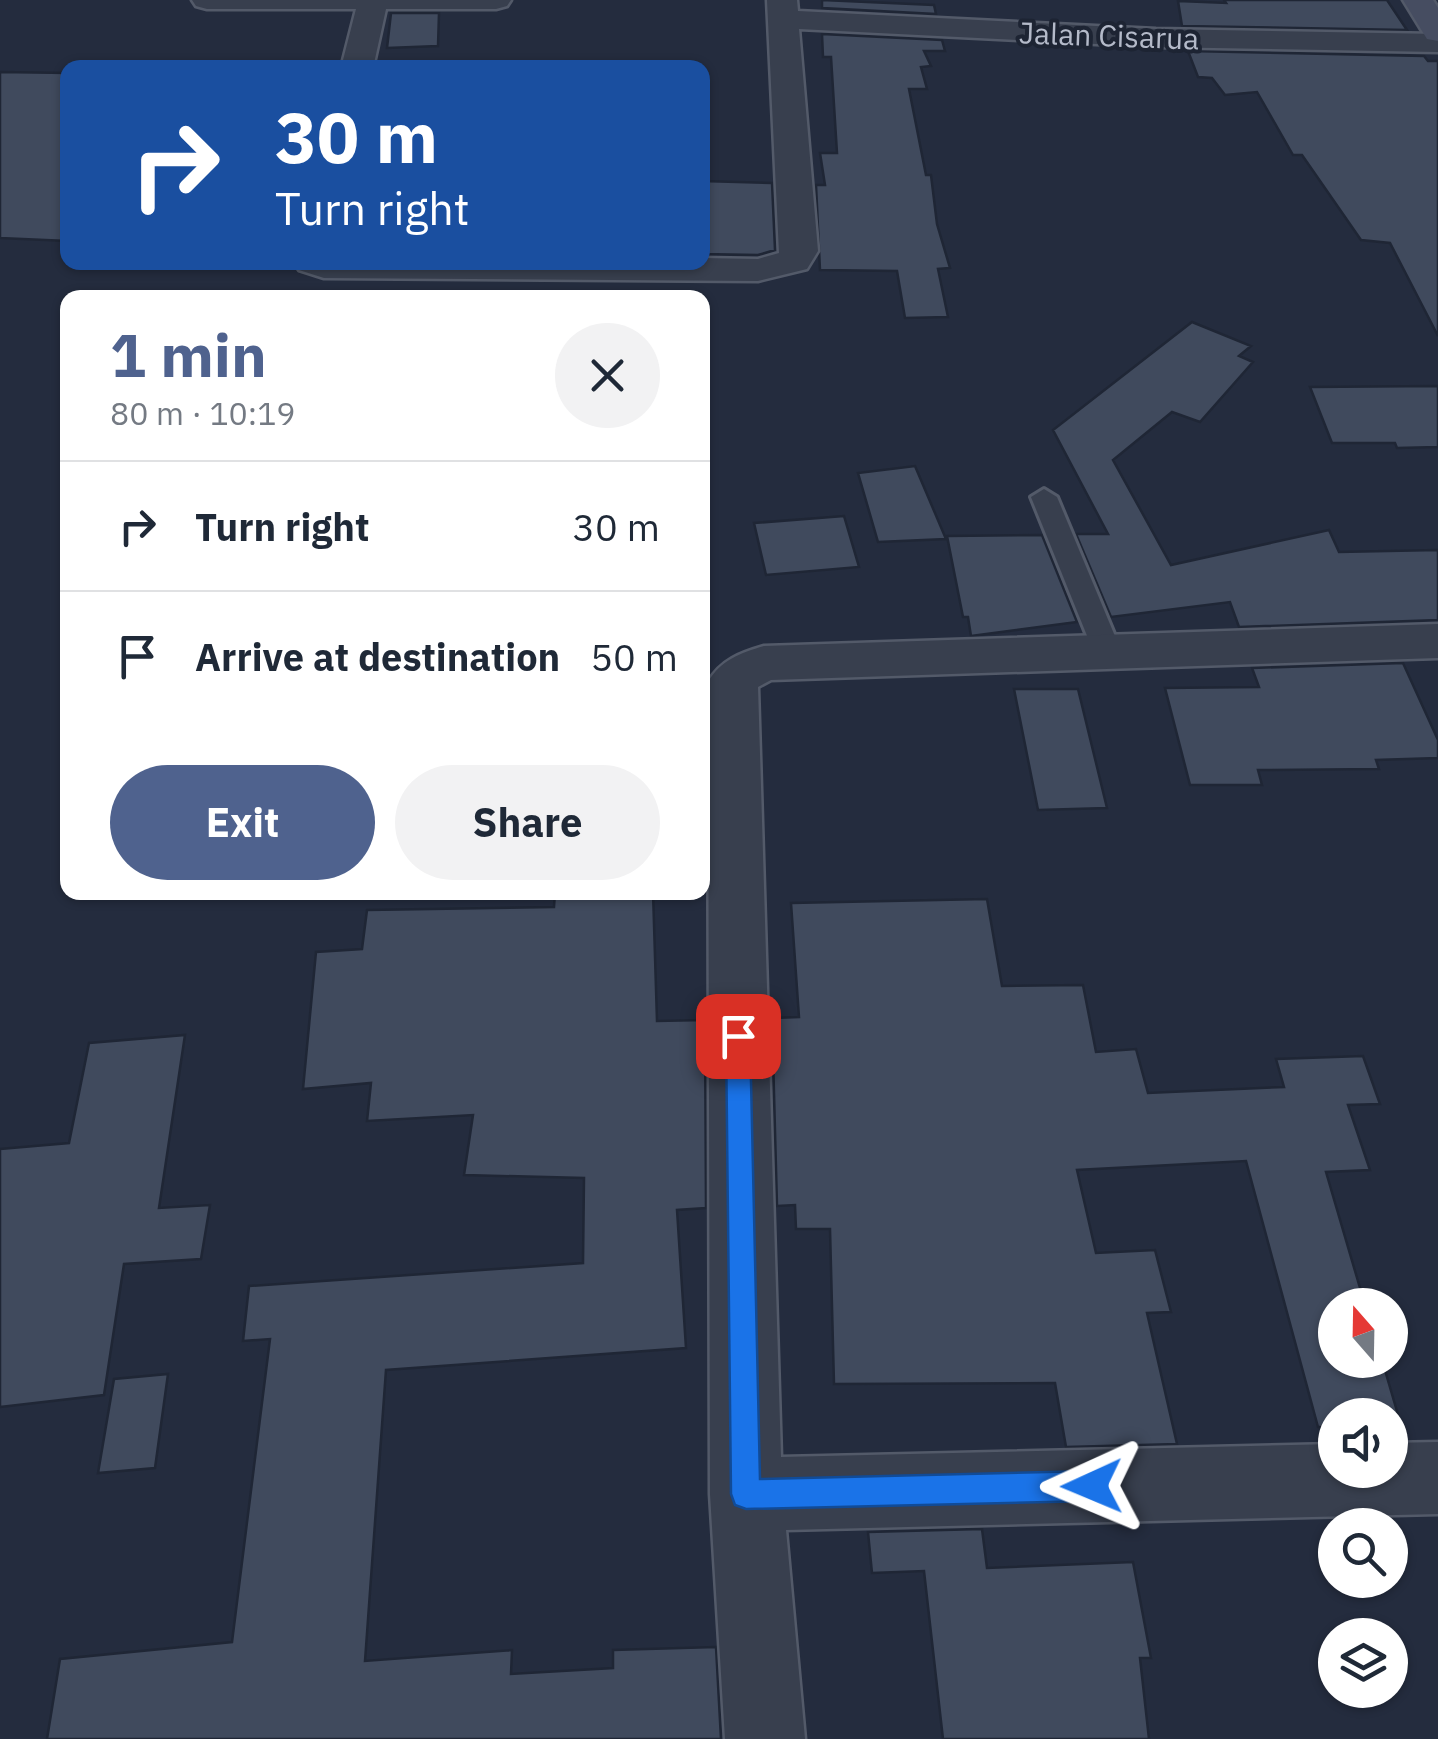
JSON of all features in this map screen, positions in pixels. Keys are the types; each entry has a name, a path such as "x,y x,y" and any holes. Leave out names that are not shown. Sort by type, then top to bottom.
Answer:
{"main road":[{"path":"1418,0 1438,32"}],"street":[{"path":"207,0 496,0"},
{"path":"358,60 372,2"},
{"path":"710,270 758,270 794,261 799,251 781,10"},
{"name":"Jalan Cisarua","path":"781,10 1156,38 1438,43"},
{"path":"765,1739 746,1494 734,682 742,673 764,663 1438,641"},
{"path":"746,1494 1438,1478"}],"lane":[{"path":"1044,496 1108,653"}],"building":[{"path":"822,0 934,5 936,14 822,8"},
{"path":"1224,0 1387,0 1407,30 1182,26 1178,1 1226,3"},
{"path":"391,13 439,13 438,46 387,48"},
{"path":"822,34 942,40 945,51 924,51 931,66 921,67 927,89 909,89 950,268 938,269 948,317 905,318 897,271 820,270 816,185 825,185 820,153 837,153 831,57 823,57"},
{"path":"1188,51 1424,56 1428,61 1438,61 1438,336 1390,243 1361,240 1302,155 1293,155 1257,92 1225,95 1212,78 1198,77"},
{"path":"0,72 60,73 60,241 0,238"},
{"path":"710,181 772,183 775,250 758,255 710,254"},
{"path":"1192,322 1251,346 1239,356 1253,362 1200,422 1172,412 1113,460 1171,565 1329,530 1339,552 1438,550 1438,620 1239,627 1230,602 1111,617 1076,534 1108,534 1053,430"},
{"path":"1438,386 1438,447 1397,448 1395,443 1332,443 1310,387"},
{"path":"915,466 946,539 878,542 858,473"},
{"path":"844,516 859,567 766,575 754,523"},
{"path":"1042,535 1077,622 971,636 968,617 963,617 947,536"},
{"path":"1403,663 1438,740 1438,758 1376,760 1379,769 1258,770 1262,785 1190,785 1165,688 1259,687 1252,668"},
{"path":"1014,689 1078,689 1107,808 1038,810"},
{"path":"987,899 1002,986 1083,985 1096,1052 1136,1049 1148,1093 1284,1087 1276,1059 1363,1056 1380,1104 1348,1105 1370,1170 1326,1172 1360,1288 1318,1288 1318,1378 1387,1378 1393,1398 1318,1398 1318,1427 1246,1161 1077,1170 1096,1253 1155,1250 1171,1312 1147,1313 1177,1444 1066,1447 1055,1383 834,1384 830,1229 796,1229 795,1205 777,1206 772,1018 799,1017 791,903"},
{"path":"554,900 653,900 657,1021 705,1020 706,1208 677,1210 686,1348 386,1370 365,1661 512,1650 511,1674 613,1668 613,1650 716,1647 721,1739 47,1739 60,1659 232,1642 270,1339 243,1341 249,1286 583,1263 584,1178 464,1175 473,1115 367,1121 371,1083 303,1089 316,952 362,949 367,910 554,907"},
{"path":"185,1035 159,1208 210,1205 201,1259 124,1264 104,1395 0,1407 0,1149 69,1143 89,1043"},
{"path":"168,1374 155,1468 98,1473 114,1379"},
{"path":"982,1529 987,1568 1133,1562 1151,1658 1140,1658 1149,1739 943,1739 924,1571 872,1573 868,1532"}],"route":[{"path":"738,1036 746,1494 1092,1486"}]}
